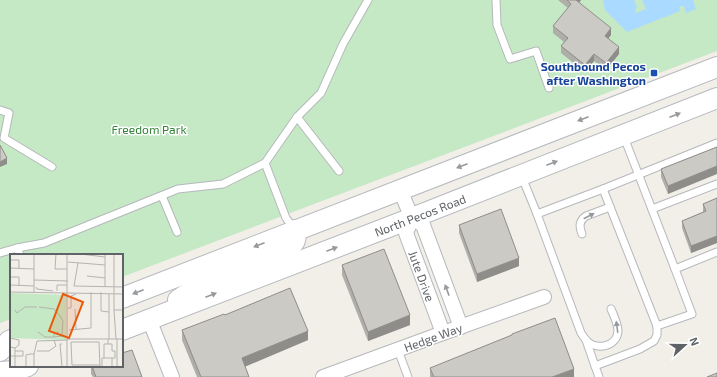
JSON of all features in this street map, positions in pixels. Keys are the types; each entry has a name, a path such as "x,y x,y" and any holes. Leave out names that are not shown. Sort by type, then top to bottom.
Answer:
{"main road":[{"path":"123,298 717,67"},
{"name":"North Pecos Road","path":"123,330 717,98"},
{"path":"150,319 200,284 288,249 295,242 295,230"},
{"path":"0,351 10,340"},
{"path":"0,372 14,371 25,367"}],"street":[{"name":"Jute Drive","path":"400,190 412,218 423,225 461,326"},
{"name":"Jute Drive","path":"412,218 406,233 443,333"},
{"name":"Hedge Way","path":"323,377 461,326 544,298"},
{"path":"150,319 172,377"}],"lane":[{"path":"0,253 19,252 178,189 223,184 265,163 297,117 321,93 342,44 368,0"},
{"path":"496,0 497,25 510,59 536,51 549,88"},
{"path":"0,110 9,113 4,138 52,167"},
{"path":"297,117 338,171"},
{"path":"624,135 692,314 657,326"},
{"path":"537,214 717,143"},
{"path":"265,163 286,218 295,230"},
{"path":"521,175 581,333 589,344 603,346 609,344 617,336 618,329 611,309"},
{"path":"652,209 717,184"},
{"path":"595,366 640,349 654,341 657,336 657,326 603,189"},
{"path":"162,196 177,232"},
{"path":"582,234 579,225 583,218 610,207"},
{"path":"675,269 717,252"},
{"path":"586,340 599,377"},
{"path":"398,350 408,377"}],"green space":[{"name":"Freedom Park","path":"0,0 717,0 717,51 123,277 123,254 10,254 10,319 0,323"}],"water":[{"path":"603,0 634,0 637,7 635,10 636,13 646,9 642,0 693,0 696,9 686,13 684,6 681,6 679,8 680,11 627,32 605,10"}],"building":[{"path":"567,0 576,0 611,28 605,36 619,47 606,63 594,54 585,65 561,46 568,38 553,26 571,4"},
{"path":"0,145 7,158 0,162"},
{"path":"717,147 717,166 668,186 661,169"},
{"path":"717,198 717,236 691,246 682,221 706,211 703,204"},
{"path":"501,209 519,258 477,274 459,225"},
{"path":"384,249 410,315 368,332 342,265"},
{"path":"290,288 308,331 242,358 249,377 201,377 182,330 224,314 225,315"},
{"path":"555,318 574,369 552,377 434,377 430,368 512,334"},
{"path":"132,350 142,377 96,377 92,367 123,367 123,353"},
{"path":"717,373 717,377 707,377"}],"place":[{"name":"Southbound Pecos after Washington","path":"654,73"}]}
